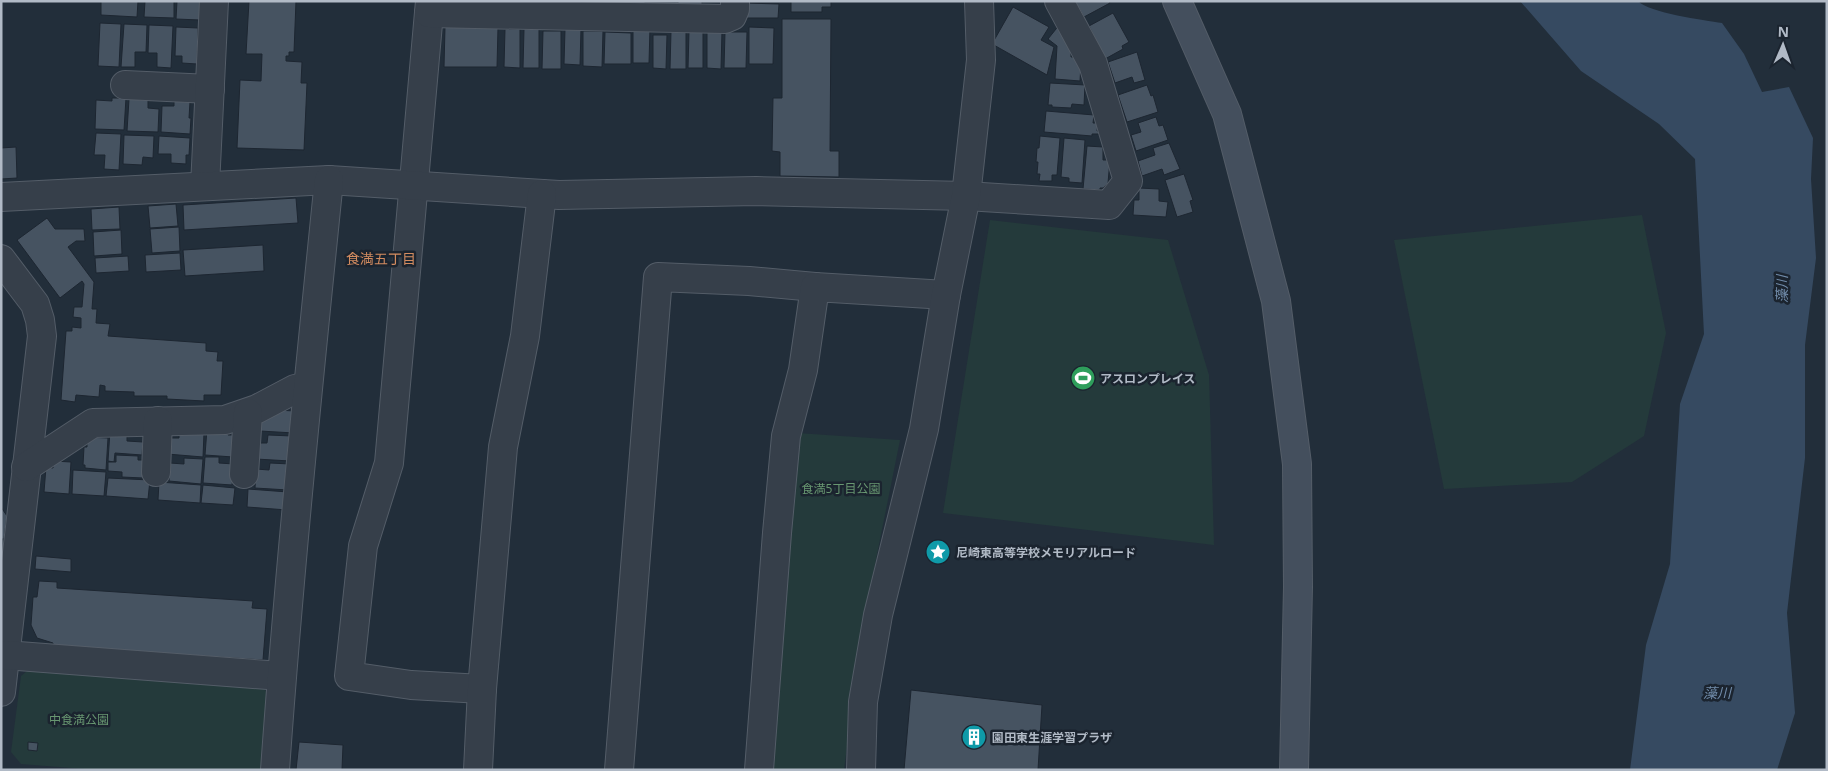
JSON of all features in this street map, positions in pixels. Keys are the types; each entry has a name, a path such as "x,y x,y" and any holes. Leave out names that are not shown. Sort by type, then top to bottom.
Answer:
{"street":[{"path":"205,186 214,1"},
{"path":"482,689 412,685 349,676 362,546 389,463 430,7 616,9 725,19 732,16 735,9 735,1"},
{"path":"861,770 863,702 875,634 924,429 946,294 966,196 981,60 979,1"},
{"path":"1,197 329,180 559,195 756,192 966,196 1109,205 1128,180 1093,64 1059,1"},
{"path":"1177,1 1228,114 1276,301 1297,464 1298,588 1294,770"},
{"path":"125,85 210,89"},
{"path":"275,770 281,676 329,180"},
{"path":"478,770 482,689 503,447 525,336 542,194"},
{"path":"1,259 36,304 42,336 26,468 12,496 5,656 1,692"},
{"path":"619,770 658,277 946,294"},
{"path":"759,770 786,436 804,370 815,287"},
{"path":"26,468 93,423 225,420 248,413 295,389 308,386"},
{"path":"244,474 248,413"},
{"path":"156,472 158,421"},
{"path":"5,656 281,676"}],"green space":[{"path":"1642,215 1666,333 1644,436 1572,482 1444,489 1394,240"},
{"path":"990,220 1168,240 1209,375 1214,545 943,513"},
{"name":"食満5丁目公園","path":"797,433 900,440 863,624 844,770 770,770"},
{"name":"中食満公園","path":"33,666 259,683 269,695 261,770 97,770 21,764 11,752 21,676"}],"water":[{"name":"藻川","path":"1520,1 1638,1 1653,9 1722,23 1744,54 1762,92 1789,87 1813,138 1811,179 1816,258 1805,345 1805,458 1787,613 1795,713 1777,770 1630,770 1646,645 1670,564 1680,404 1704,334 1695,159 1659,124 1581,71"}],"building":[{"path":"101,1 138,1 137,17 101,15"},
{"path":"145,1 174,1 174,18 144,17"},
{"path":"177,1 201,1 200,20 176,19"},
{"path":"249,1 296,1 294,52 289,52 289,56 286,56 286,61 302,62 301,83 307,83 304,150 237,148 240,80 261,81 262,54 246,54"},
{"path":"626,1 645,1 645,5 626,5"},
{"path":"678,1 702,1 702,5 678,5"},
{"path":"791,1 831,1 831,7 822,7 822,12 791,12"},
{"path":"1075,1 1109,1 1110,3 1084,17"},
{"path":"745,3 779,4 778,18 744,18"},
{"path":"1013,7 1049,27 1041,40 1054,47 1047,75 992,44"},
{"path":"1113,13 1129,42 1122,46 1123,49 1105,59 1089,26"},
{"path":"782,19 831,19 830,151 839,151 839,177 780,176 780,152 772,151 773,98 782,98"},
{"path":"100,23 121,24 119,67 98,66"},
{"path":"124,24 147,25 146,52 135,52 135,67 121,67"},
{"path":"1060,24 1071,50 1071,57 1075,57 1081,64 1080,81 1055,79 1057,46 1048,39"},
{"path":"149,25 173,26 171,68 157,67 157,53 148,53"},
{"path":"176,27 198,28 197,64 182,63 182,56 175,56"},
{"path":"445,27 498,28 497,67 444,67"},
{"path":"749,27 774,28 773,64 749,64"},
{"path":"633,28 650,28 649,63 633,63"},
{"path":"505,29 520,29 520,68 504,67"},
{"path":"524,29 539,29 539,68 523,68"},
{"path":"565,29 581,29 580,65 564,64"},
{"path":"543,31 561,31 561,69 542,69"},
{"path":"583,31 603,31 602,67 583,66"},
{"path":"671,31 686,32 686,69 670,69"},
{"path":"689,31 703,31 703,68 688,68"},
{"path":"707,31 722,31 721,69 707,68"},
{"path":"605,32 631,33 631,64 604,64"},
{"path":"725,32 747,32 746,68 724,68"},
{"path":"653,35 667,35 666,69 653,68"},
{"path":"1137,52 1145,80 1134,83 1132,77 1115,83 1108,62"},
{"path":"1050,83 1085,85 1084,105 1072,104 1071,108 1048,105"},
{"path":"1147,85 1151,96 1153,95 1158,112 1127,122 1118,95"},
{"path":"112,98 126,98 124,130 95,129 96,100 112,101"},
{"path":"129,99 148,100 148,108 159,109 158,132 127,131"},
{"path":"174,101 190,102 190,134 161,132 162,106 174,106"},
{"path":"1046,111 1094,115 1093,123 1098,123 1097,131 1100,131 1100,134 1092,134 1092,136 1044,132"},
{"path":"1156,117 1159,126 1163,125 1168,140 1136,151 1131,135 1141,132 1138,123"},
{"path":"96,133 121,134 119,170 104,169 105,155 94,155"},
{"path":"124,135 154,136 153,158 143,157 142,165 123,164"},
{"path":"159,136 190,138 189,155 186,155 186,164 171,163 171,154 158,154"},
{"path":"1040,136 1060,138 1057,175 1052,175 1052,181 1039,181 1040,174 1037,174 1037,148 1039,148"},
{"path":"1064,138 1085,140 1082,183 1069,182 1069,178 1061,177"},
{"path":"1169,143 1180,169 1164,175 1162,169 1142,176 1138,161 1155,155 1153,148"},
{"path":"1087,146 1103,147 1103,160 1110,160 1108,183 1103,188 1100,188 1100,190 1083,189"},
{"path":"16,147 17,178 1,179 1,148"},
{"path":"1184,174 1193,200 1190,201 1193,212 1177,217 1165,180"},
{"path":"1139,188 1159,189 1159,201 1168,202 1166,217 1133,215 1134,200 1139,200"},
{"path":"296,198 298,223 184,230 183,205"},
{"path":"176,204 178,226 150,228 148,206"},
{"path":"119,207 120,229 92,230 91,209"},
{"path":"47,218 55,229 84,229 85,241 76,241 68,247 94,282 92,309 97,309 96,323 110,324 108,336 206,343 206,351 218,352 217,361 223,361 221,395 204,395 204,401 167,399 167,396 134,396 134,392 105,391 105,386 100,385 99,397 76,395 75,402 61,400 66,331 72,331 72,327 81,328 81,318 73,317 74,307 82,307 84,284 82,281 60,298 17,240"},
{"path":"179,227 180,251 152,253 150,229"},
{"path":"121,230 122,254 94,256 93,232"},
{"path":"263,245 264,271 185,276 183,250"},
{"path":"180,253 181,270 146,272 145,255"},
{"path":"128,256 129,271 96,273 95,258"},
{"path":"276,410 295,411 294,433 260,431 262,415"},
{"path":"207,429 228,431 228,435 235,435 233,457 205,455"},
{"path":"110,431 127,432 127,441 143,442 142,455 115,453 114,462 108,461"},
{"path":"179,431 204,433 203,457 167,454 168,438 179,438"},
{"path":"268,435 292,436 290,461 256,459 258,443 267,443"},
{"path":"87,437 108,438 106,470 85,468 85,465 83,465 84,447 87,447"},
{"path":"116,455 138,456 138,460 144,460 143,478 122,477 122,472 108,471 108,462 116,462"},
{"path":"205,457 219,457 219,463 234,464 232,485 203,483"},
{"path":"184,458 203,459 201,484 169,481 170,463 184,464"},
{"path":"54,461 71,462 69,494 44,492 46,467 53,468"},
{"path":"270,463 290,464 288,490 255,488 256,469 269,470"},
{"path":"73,470 106,472 104,496 72,494"},
{"path":"108,478 150,480 148,499 106,496"},
{"path":"159,482 201,485 200,503 158,500"},
{"path":"203,485 235,488 233,505 201,503"},
{"path":"248,489 288,492 287,510 247,507"},
{"path":"1,507 7,516 4,539 1,539"},
{"path":"36,556 71,559 71,572 35,569"},
{"path":"39,581 57,582 57,588 253,601 252,608 267,609 263,660 53,646 53,643 37,638 31,625 33,597 37,597"},
{"name":"園田東生涯学習プラザ","path":"911,690 1042,705 1038,770 904,770"},
{"path":"28,742 38,743 37,751 28,750"},
{"path":"299,742 343,745 342,770 296,770"}],"place":[{"name":"アスロンプレイス","path":"1083,378"},
{"name":"尼崎東高等学校メモリアルロード","path":"938,552"},
{"name":"園田東生涯学習プラザ","path":"974,737"}],"district":[{"name":"食満五丁目","path":"381,258"}]}
